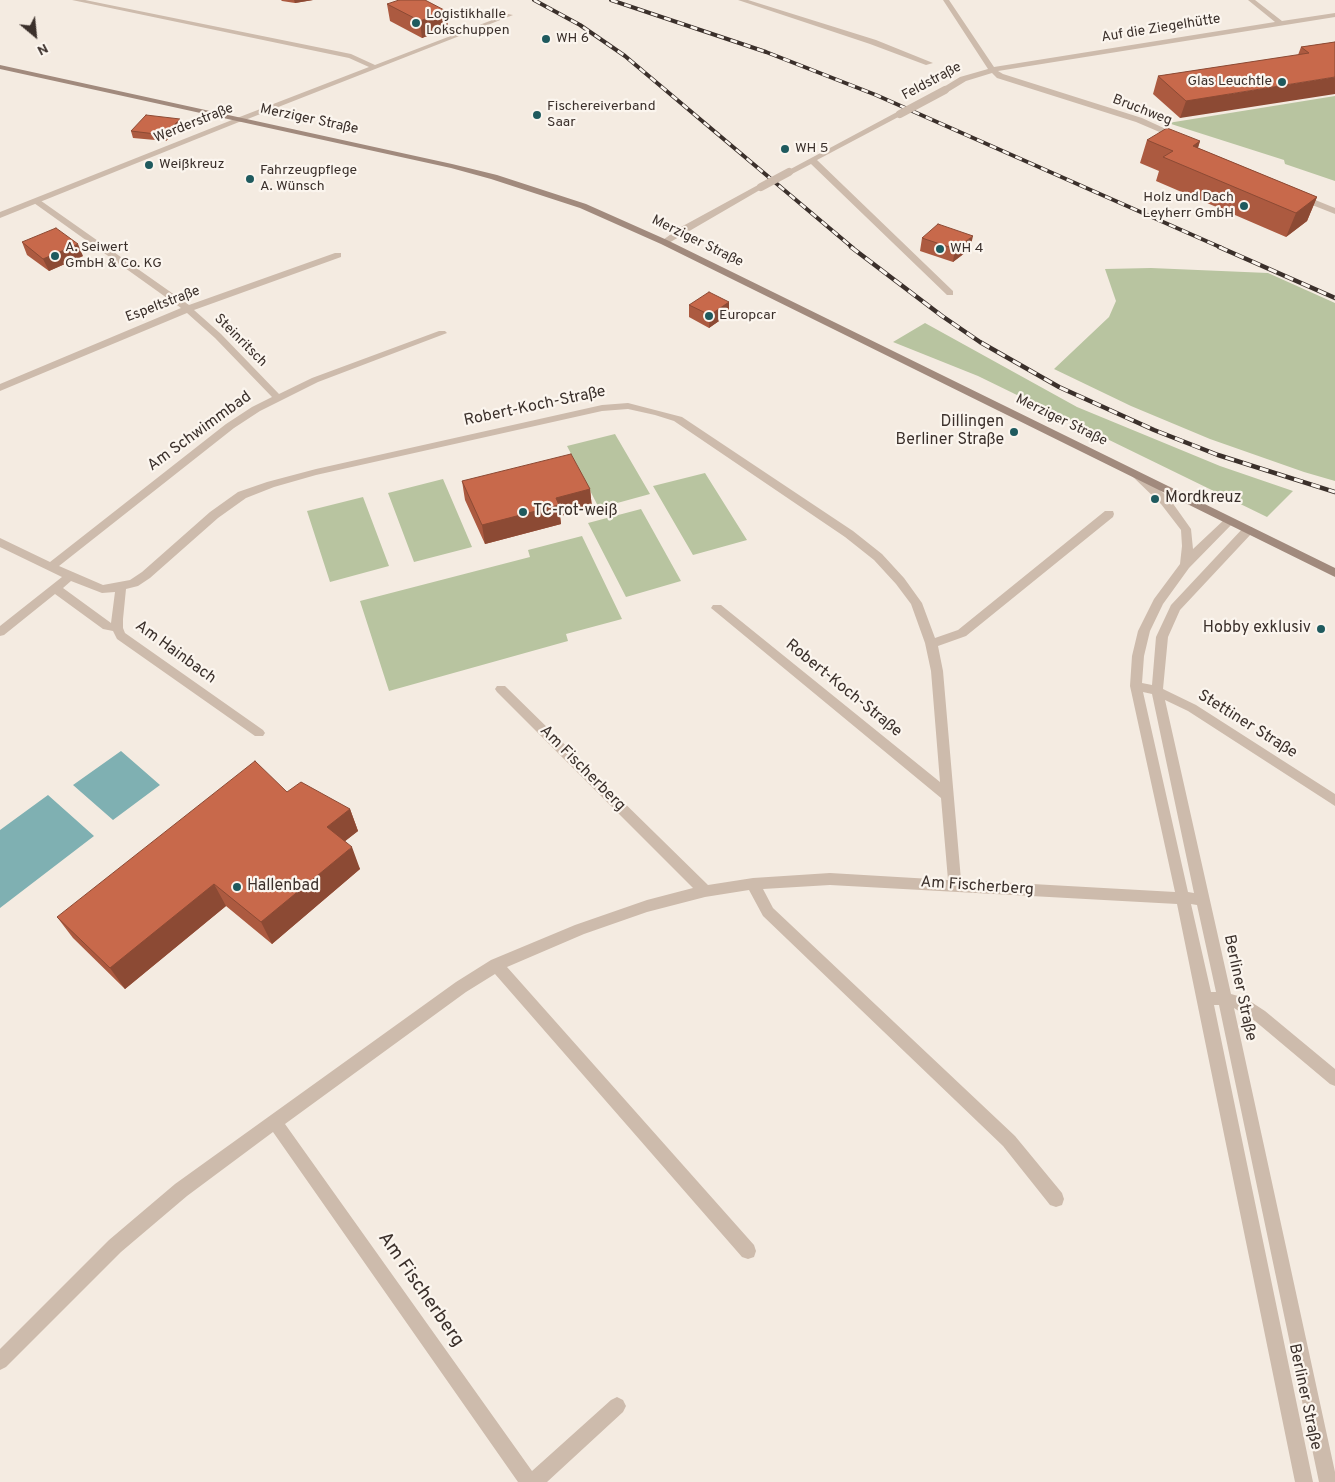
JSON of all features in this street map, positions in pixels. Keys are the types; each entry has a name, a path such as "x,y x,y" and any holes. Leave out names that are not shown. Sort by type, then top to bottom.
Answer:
{"main road":[{"name":"Merziger Straße","path":"0,67 452,166 494,177 583,206 664,242 1335,573"}],"street":[{"path":"75,0 351,56 374,67"},
{"path":"741,0 873,42 929,63"},
{"path":"946,0 992,69"},
{"path":"1251,0 1280,24"},
{"name":"Werderstraße","path":"0,214 510,15"},
{"name":"Auf die Ziegelhütte","path":"992,69 1335,15"},
{"name":"Feldstraße","path":"664,242 761,187 963,79 992,69"},
{"name":"Bruchweg","path":"992,69 1000,76 1139,120 1159,128 1185,143"},
{"path":"812,160 950,293"},
{"path":"1296,195 1335,211"},
{"name":"Steinritsch","path":"37,201 188,310 218,336 277,397"},
{"name":"Espeltstraße","path":"0,388 70,357 188,310 338,255"},
{"name":"Am Schwimmbad","path":"51,567 230,426 277,397 316,380 442,333"},
{"name":"Robert-Koch-Straße","path":"121,587 146,575 214,515 242,495 271,484 602,408 628,406 657,412 678,420 849,534 878,557 900,581 916,603 931,643 937,671 955,886"},
{"path":"1136,475 1165,501 1186,528 1188,546 1185,565"},
{"path":"931,643 946,640 962,633 1109,514"},
{"name":"Berliner Straße","path":"1230,521 1185,565 1158,602 1144,631 1138,656 1136,686 1206,998 1304,1482"},
{"name":"Berliner Straße","path":"1248,530 1175,608 1162,638 1157,691 1328,1482"},
{"path":"0,542 70,576 102,589 121,587"},
{"path":"0,632 70,576"},
{"name":"Am Hainbach","path":"121,587 117,628 121,636 259,733"},
{"path":"55,588 107,626 117,628"},
{"name":"Robert-Koch-Straße","path":"717,608 947,795"},
{"name":"Stettiner Straße","path":"1136,686 1157,691 1192,708 1335,801"},
{"name":"Am Fischerberg","path":"501,689 705,891"},
{"name":"Am Fischerberg","path":"0,1361 115,1246 181,1190 460,987 496,966 580,928 647,906 705,891 753,884 830,879 1201,899"},
{"path":"753,884 768,912 1009,1141 1056,1199"},
{"path":"496,966 748,1250"},
{"path":"1206,998 1240,1002 1260,1016 1335,1079"},
{"name":"Am Fischerberg","path":"276,1122 529,1482"},
{"path":"534,1482 617,1406"}],"green space":[{"path":"1335,96 1335,181 1285,164 1284,160 1168,123"},
{"path":"1151,268 1268,273 1335,303 1335,481 1210,439 1131,406 1054,369 1109,317 1116,301 1105,269"},
{"path":"925,323 1077,407 1220,466 1293,491 1267,517 978,376 893,342"},
{"path":"615,434 650,494 599,508 567,446"},
{"path":"705,473 747,540 693,555 653,486"},
{"path":"443,479 472,547 414,562 388,493"},
{"path":"363,497 389,566 330,582 307,511"},
{"path":"641,509 681,581 626,597 588,523"},
{"path":"582,536 622,619 566,634 568,641 389,691 360,601 530,557 528,550"}],"water":[{"path":"121,751 160,785 113,820 73,785"},
{"path":"48,795 94,836 0,908 0,830"}],"building":[{"path":"399,0 425,0 446,11 420,21 387,4"},
{"path":"1335,42 1335,77 1186,101 1158,76 1309,53 1301,47"},
{"path":"146,115 180,119 164,135 131,131"},
{"path":"1167,128 1200,141 1193,146 1317,197 1296,213 1163,157 1173,151 1147,140"},
{"path":"938,224 973,236 955,249 922,238"},
{"path":"56,228 78,244 43,259 22,242"},
{"path":"709,292 729,302 710,315 689,305"},
{"path":"571,454 590,489 556,498 559,505 482,525 462,481"},
{"name":"Hallenbad","path":"255,761 287,792 301,782 350,809 327,827 352,847 261,922 214,884 110,968 57,917"}],"railway":[{"path":"534,0 580,25 625,56 853,248"},
{"path":"611,0 766,52 876,95 1222,248"},
{"path":"851,247 942,316 980,342 1059,387 1154,430 1218,455 1335,492"},
{"path":"1219,247 1335,298"}],"place":[{"name":"Logistikhalle Lokschuppen","path":"416,23"},
{"name":"WH 6","path":"546,39"},
{"name":"Glas Leuchtle","path":"1282,82"},
{"name":"Fischereiverband Saar","path":"537,115"},
{"name":"WH 5","path":"785,149"},
{"name":"Weißkreuz","path":"149,165"},
{"name":"Fahrzeugpflege A. Wünsch","path":"250,179"},
{"name":"Holz und Dach Leyherr GmbH","path":"1244,206"},
{"name":"WH 4","path":"940,249"},
{"name":"A. Seiwert GmbH & Co. KG","path":"55,256"},
{"name":"Europcar","path":"709,316"},
{"name":"Dillingen Berliner Straße","path":"1014,432"},
{"name":"Mordkreuz","path":"1155,499"},
{"name":"TC-rot-weiß","path":"523,512"},
{"name":"Hobby exklusiv","path":"1321,629"},
{"name":"Hallenbad","path":"237,887"}]}
